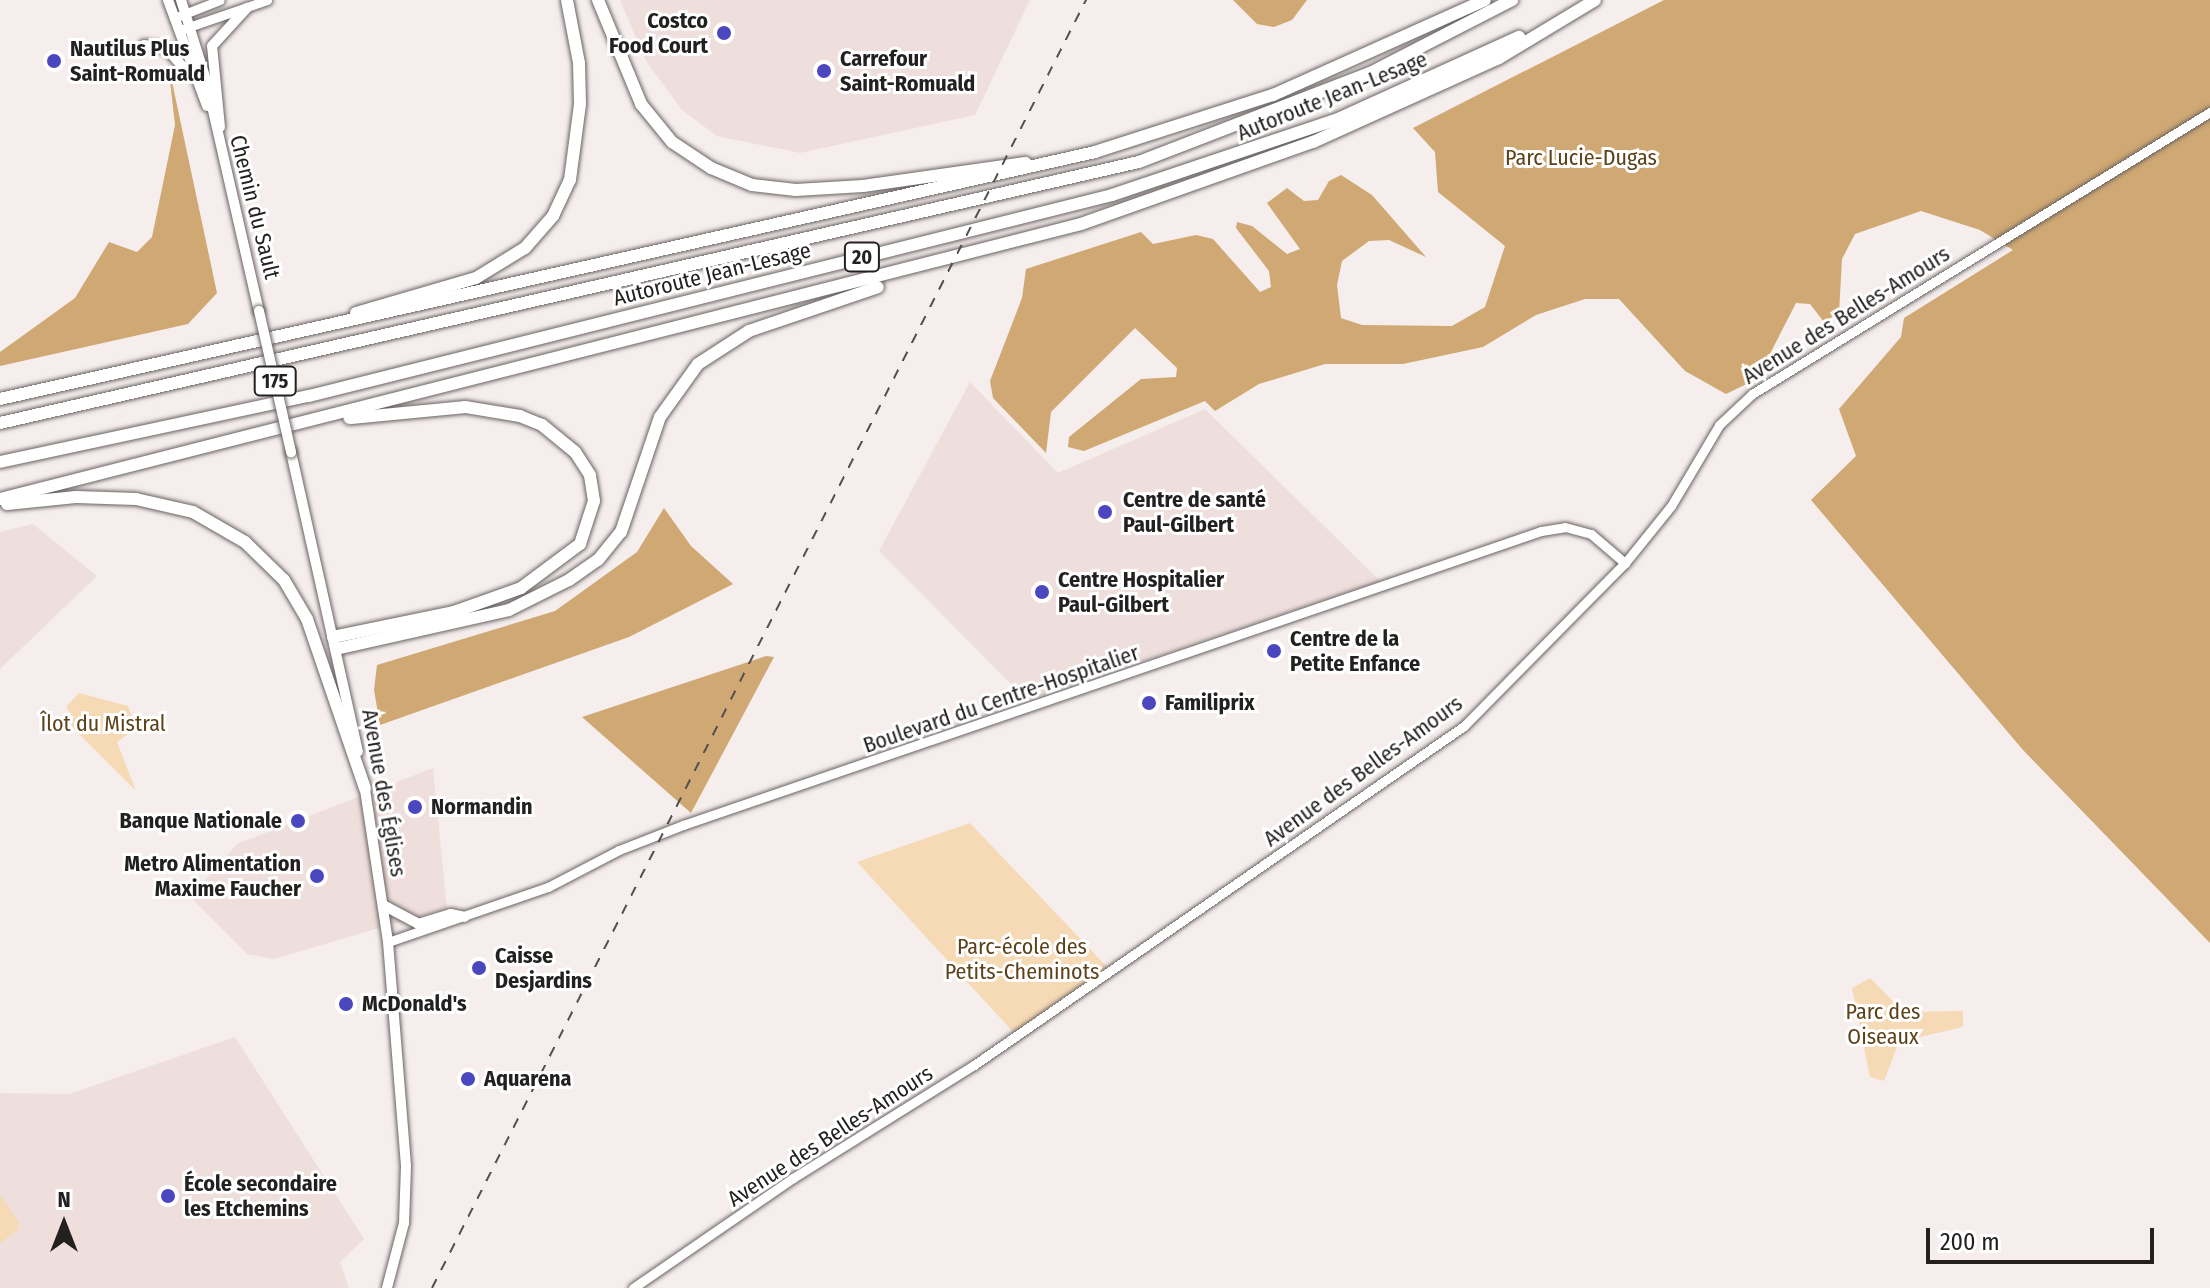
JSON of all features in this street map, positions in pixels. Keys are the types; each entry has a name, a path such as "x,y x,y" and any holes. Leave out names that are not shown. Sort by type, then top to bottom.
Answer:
{"highway":[{"path":"195,356 453,286 525,248 562,199 576,150 579,63 567,0"},
{"path":"598,0 641,104 672,142 711,168 752,185 796,190 863,186 1095,152"},
{"path":"0,399 1095,152 1273,95 1485,0"},
{"name":"Autoroute Jean-Lesage","path":"0,423 1139,162 1370,73 1512,0"},
{"path":"335,643 509,610 598,560 628,518 665,408 682,382 720,348 784,317 1015,244 1313,142 1499,58 1595,0"},
{"name":"Autoroute Jean-Lesage","path":"0,462 105,441 501,349 1125,191 1338,119 1595,0"},
{"path":"0,499 1015,244"},
{"path":"307,421 465,407 520,416 542,425 575,452 593,488 593,514 580,544 521,588 454,612 335,643"},
{"path":"0,469 105,441"},
{"path":"0,505 76,497 136,499 193,512 245,542 284,580 307,619 365,788"}],"main road":[{"name":"Chemin du Sault","path":"168,0 197,89 211,112"},
{"name":"Chemin du Sault","path":"181,0 218,137 259,311"},
{"path":"218,137 212,46 247,8"},
{"path":"144,45 166,48 179,58 197,89"},
{"name":"Avenue des Églises","path":"259,311 365,788 388,942 407,1199 397,1262 387,1288"},
{"path":"383,905 418,924 451,914 465,917"}],"street":[{"path":"174,18 220,0"},
{"path":"179,31 267,0"},
{"name":"Avenue des Belles-Amours","path":"633,1288 793,1178 974,1065 1462,727 1625,563 1671,506 1719,425 1752,394 2210,112"},
{"name":"Boulevard du Centre-Hospitalier","path":"388,942 548,887 619,850 683,825 1541,531 1565,527 1591,534 1625,563"}],"shaded area":[{"name":"Carrefour Saint-Romuald","path":"620,0 1030,0 975,115 800,153 717,136 682,110 646,61"},
{"name":"Centre de santé Paul-Gilbert","path":"970,382 1058,473 1205,409 1380,581 1027,700 879,551"},
{"path":"33,524 97,576 0,669 0,532"},
{"path":"433,768 447,908 274,959 247,954 190,897 237,844"},
{"name":"École secondaire les Etchemins","path":"235,1037 364,1239 340,1262 349,1288 0,1288 0,1093 69,1094"}],"green space":[{"path":"1233,0 1307,0 1292,20 1274,27 1257,24"},
{"name":"Parc Lucie-Dugas","path":"1664,0 2210,0 2210,943 2023,750 1811,500 1856,456 1839,409 1901,337 1904,318 2013,250 1980,230 1921,211 1855,234 1842,259 1839,313 1824,322 1810,304 1796,303 1757,379 1726,394 1685,371 1619,299 1585,299 1536,315 1483,347 1403,364 1325,364 1259,384 1215,411 1205,401 1084,451 1068,447 1069,437 1141,379 1176,377 1177,368 1135,328 1051,412 1046,453 993,398 990,381 1022,298 1026,269 1141,232 1153,244 1196,235 1213,239 1260,292 1271,287 1269,271 1236,228 1237,222 1252,226 1287,254 1300,249 1267,203 1287,188 1304,201 1318,200 1329,181 1341,175 1372,195 1426,257 1389,240 1369,241 1342,261 1337,285 1341,318 1362,325 1452,326 1485,307 1505,246 1438,192 1435,152 1413,128"},
{"path":"168,63 217,293 188,324 0,366 0,352 75,298 109,242 137,252 152,237 175,125"},
{"path":"664,508 691,546 733,584 629,637 380,725 374,690 377,665 555,611 637,552"},
{"path":"766,656 774,657 691,813 582,717"},
{"name":"Îlot du Mistral","path":"79,693 128,706 136,728 117,742 136,791 66,721 72,716 66,707"},
{"name":"Parc-école des Petits-Cheminots","path":"970,823 1109,969 1014,1033 857,862"},
{"name":"Parc des Oiseaux","path":"1870,978 1904,1012 1963,1011 1963,1027 1899,1042 1884,1081 1870,1077 1852,988"},
{"path":"0,1195 19,1223 17,1231 0,1243"}],"railway":[{"path":"432,1288 1086,0"}],"place":[{"name":"Costco Food Court","path":"724,33"},
{"name":"Nautilus Plus Saint-Romuald","path":"54,61"},
{"name":"Carrefour Saint-Romuald","path":"824,71"},
{"name":"Centre de santé Paul-Gilbert","path":"1105,512"},
{"name":"Centre Hospitalier Paul-Gilbert","path":"1042,592"},
{"name":"Centre de la Petite Enfance","path":"1274,651"},
{"name":"Familiprix","path":"1149,703"},
{"name":"Normandin","path":"415,807"},
{"name":"Banque Nationale","path":"298,821"},
{"name":"Metro Alimentation Maxime Faucher","path":"317,876"},
{"name":"Caisse Desjardins","path":"479,968"},
{"name":"McDonald's","path":"346,1004"},
{"name":"Aquarena","path":"468,1079"},
{"name":"École secondaire les Etchemins","path":"168,1196"}]}
